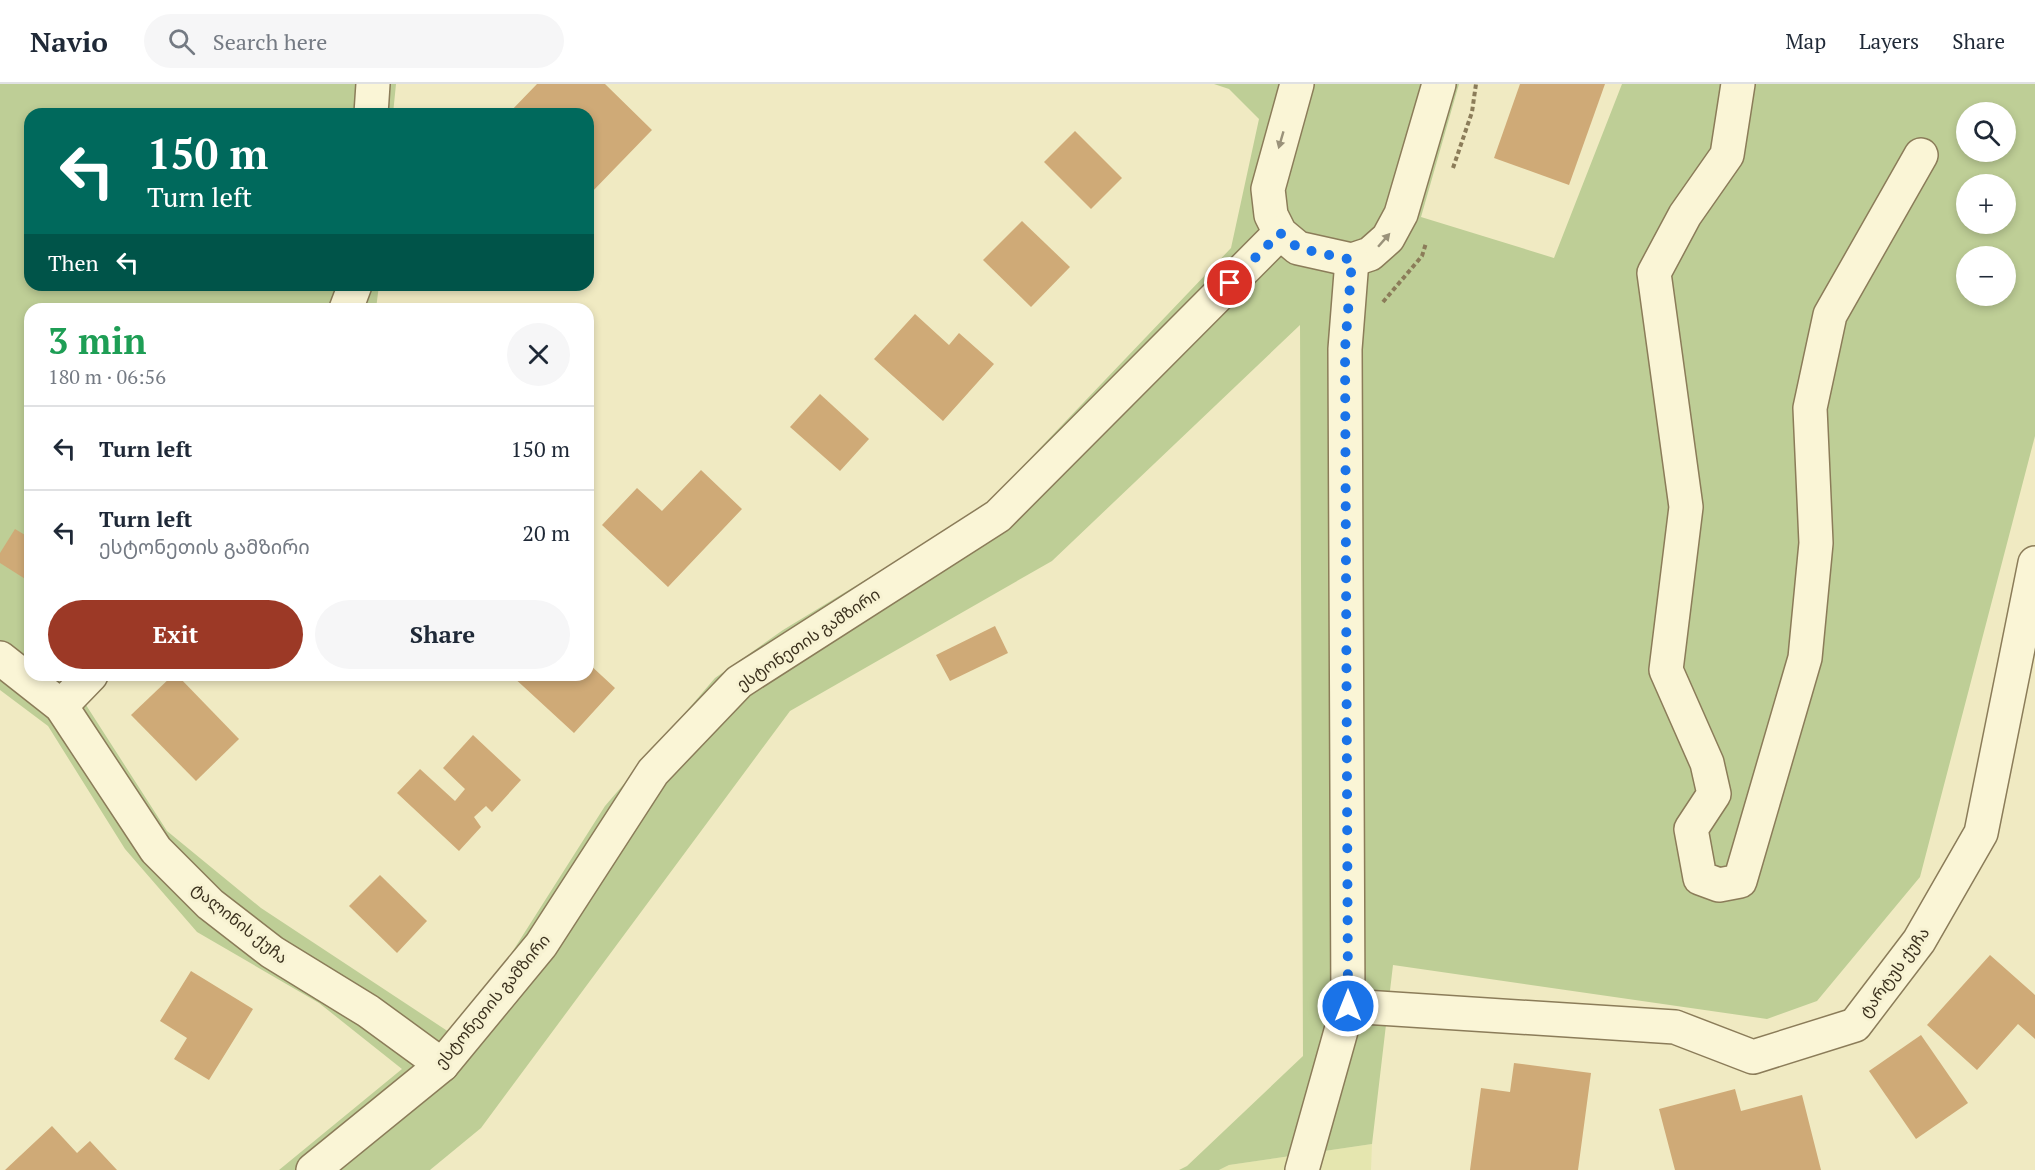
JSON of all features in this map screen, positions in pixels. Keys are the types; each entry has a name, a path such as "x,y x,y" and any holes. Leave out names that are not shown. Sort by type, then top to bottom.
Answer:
{"street":[{"path":"371,108 373,84"},
{"path":"1297,84 1268,189 1271,215 1280,233 1298,248 1352,260 1370,254 1388,238 1401,214 1439,84"},
{"path":"1738,84 1727,155 1684,214 1654,273 1686,507 1666,670 1707,763 1714,794 1691,829 1700,878 1719,885 1740,881 1805,658 1816,543 1810,408 1830,315 1921,155"},
{"name":"ესტონეთის გამზირი","path":"313,1170 442,1065 541,945 653,772 739,682 998,516 1280,233"},
{"path":"1302,1170 1348,1006 1345,349 1352,260"},
{"name":"ტარტუს ქუჩა","path":"1348,1006 1675,1027 1753,1057 1855,1025 1918,941 1981,833 2035,563"},
{"name":"ტალინის ქუჩა","path":"0,658 24,677"},
{"name":"ტალინის ქუჩა","path":"29,681 61,706 156,850 210,904 272,952 368,1011 442,1065"},
{"path":"61,706 85,681"}],"green space":[{"path":"0,84 396,84 394,108 24,108 24,291 378,291 377,303 24,303 24,681 107,681 86,705 167,831 261,908 449,1032 509,957 605,806 715,678 783,630 982,509 1231,248 1259,119 1229,89 1214,84 1459,84 1421,217 1554,258 1622,84 2035,84 2035,436 1920,877 1817,1001 1767,1019 1393,965 1372,1144 1229,1165 1219,1170 1179,1170 1187,1166 1303,1056 1300,325 1052,561 790,711 481,1128 430,1170 279,1170 402,1069 319,1003 197,932 125,849 48,726 0,690"},
{"path":"1372,1144 1371,1170 1219,1170 1229,1165"}],"building":[{"path":"537,84 605,84 652,130 594,190 594,108 514,108"},
{"path":"1520,84 1605,84 1569,185 1494,158"},
{"path":"1075,131 1122,178 1091,209 1044,162"},
{"path":"1022,221 1070,267 1031,307 983,260"},
{"path":"915,314 949,345 959,333 994,364 943,421 874,359"},
{"path":"820,394 869,439 840,471 790,427"},
{"path":"701,470 742,509 668,587 602,525 637,488 662,511"},
{"path":"15,529 24,534 24,578 0,563 0,553"},
{"path":"995,626 1008,653 950,681 936,655"},
{"path":"594,669 615,688 574,733 518,681 594,681"},
{"path":"167,681 183,681 239,739 196,781 131,715"},
{"path":"473,735 521,780 492,812 486,806 474,817 481,827 459,851 397,793 420,769 455,801 465,789 443,768"},
{"path":"380,875 427,921 397,953 349,906"},
{"path":"1990,955 2035,995 2035,1039 2018,1024 1977,1070 1927,1025"},
{"path":"191,971 253,1009 209,1080 174,1059 187,1038 160,1021"},
{"path":"1921,1035 1968,1103 1916,1139 1869,1071"},
{"path":"1514,1063 1591,1073 1578,1170 1470,1170 1481,1088 1510,1092"},
{"path":"1735,1089 1741,1111 1802,1095 1821,1170 1675,1170 1659,1109"},
{"path":"52,1126 77,1153 90,1141 117,1170 5,1170"}],"route":[{"path":"1230,283 1280,233 1298,248 1352,260 1345,349 1348,1006"}]}
